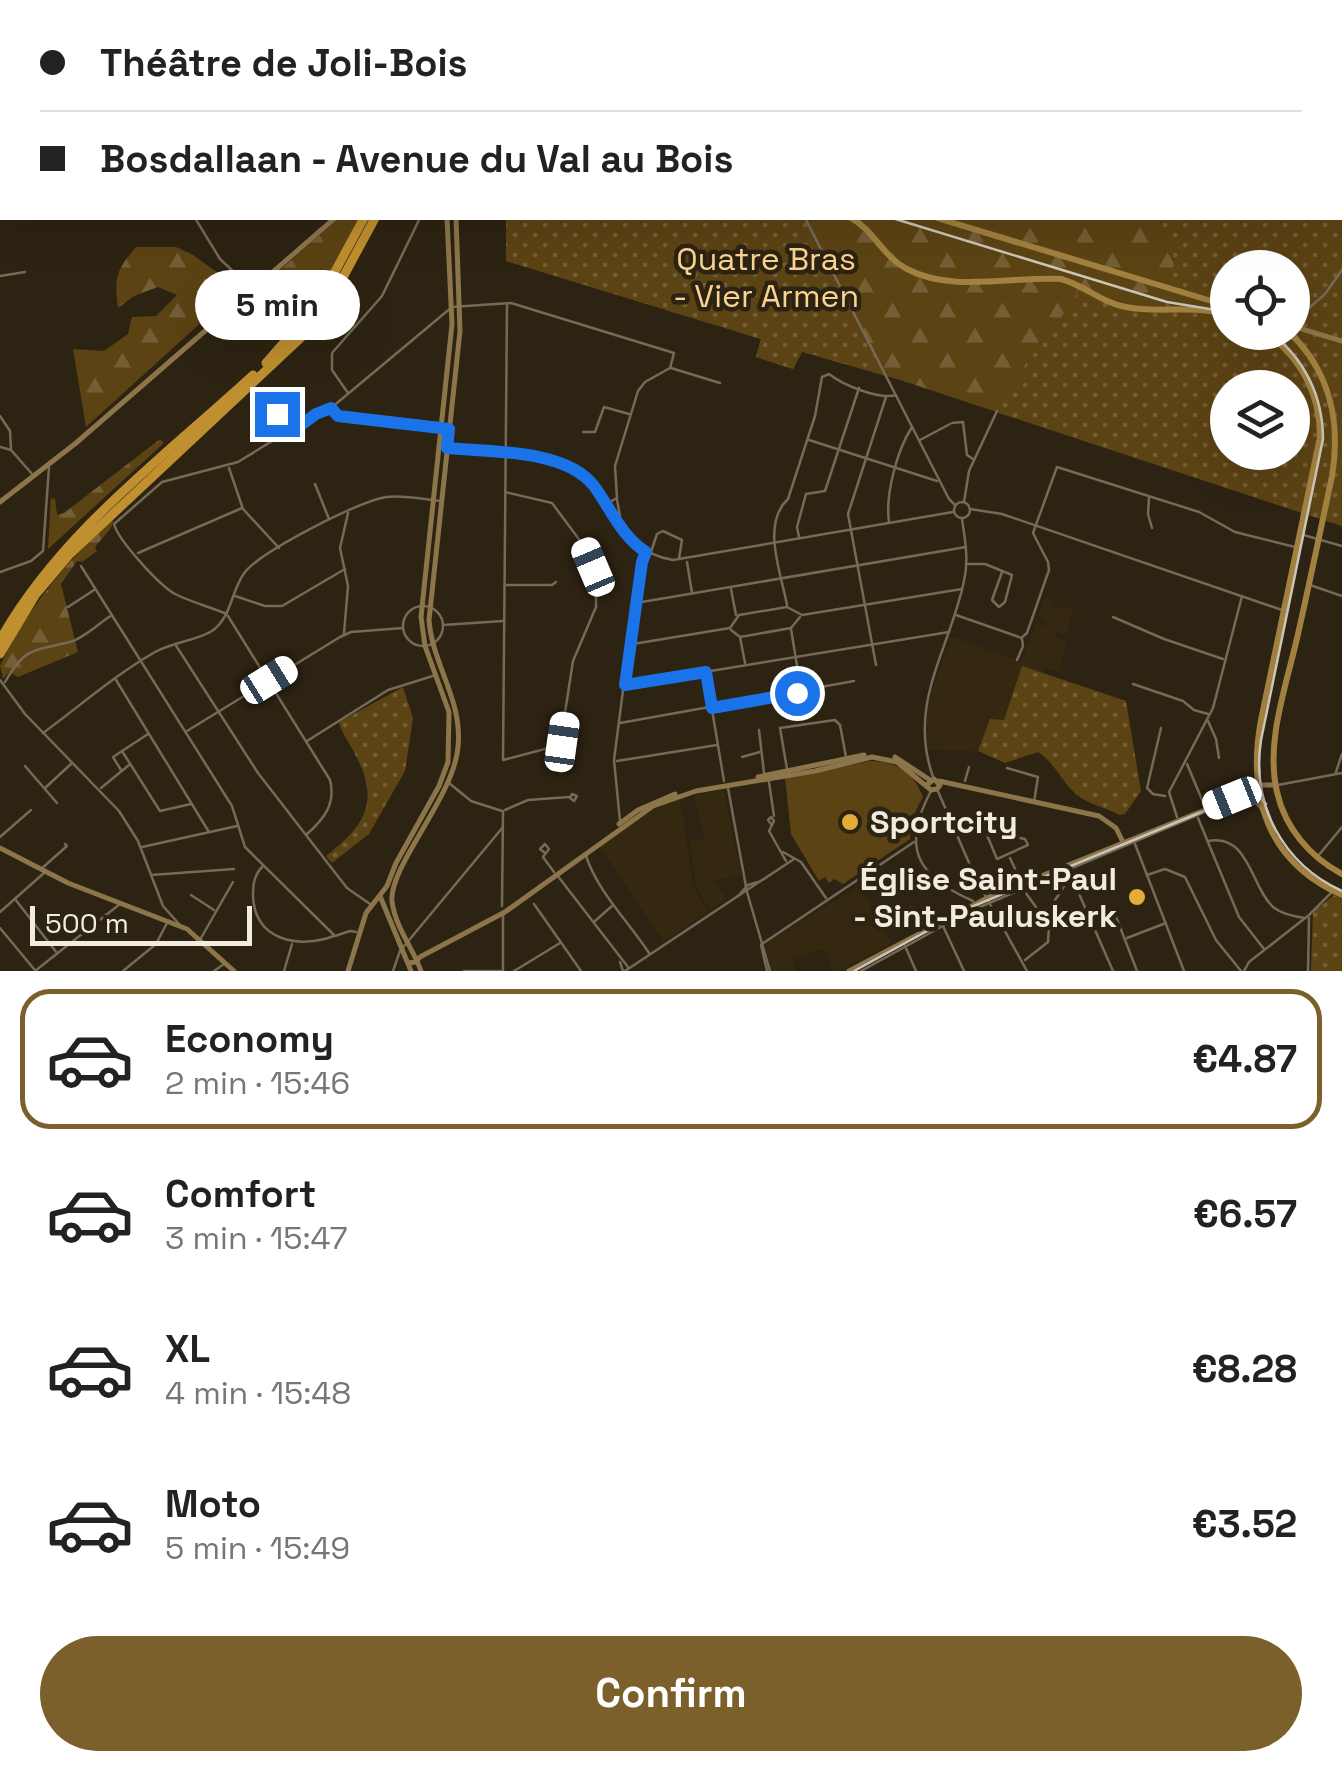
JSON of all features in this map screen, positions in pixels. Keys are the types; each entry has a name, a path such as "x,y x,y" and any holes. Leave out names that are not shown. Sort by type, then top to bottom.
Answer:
{"highway":[{"path":"0,654 28,605 69,556 316,323 338,296 371,220"},
{"path":"0,640 29,594 64,551 301,329 330,292 371,220"}],"main road":[{"path":"854,220 898,264 925,277 1061,280 1118,305 1210,313"},
{"path":"944,220 1210,301"},
{"path":"1285,350 1300,366 1314,394 1319,449 1256,746 1257,789 1276,840 1292,861 1342,895"},
{"path":"1305,350 1329,394 1335,458 1274,752 1276,785 1290,824 1317,857 1342,874"}],"street":[{"path":"198,220 220,260 253,290"},
{"path":"0,502 50,464 333,220"},
{"path":"348,393 332,370 332,353 382,296 419,220"},
{"path":"441,674 425,646 425,607 433,500 460,331 447,220"},
{"path":"456,220 456,307"},
{"path":"807,220 939,480 956,505"},
{"path":"449,249 457,248"},
{"path":"1310,309 1342,270"},
{"path":"0,276 25,272"},
{"path":"505,495 545,500 555,506 584,546 598,590 592,621 573,661 560,745 503,760 505,620 504,584 507,304"},
{"path":"306,836 324,818 332,794 328,776 307,741 227,614 175,594 136,554 114,524 162,482 228,466 331,408 456,307 507,304 674,352 670,368 641,386 630,414 615,466 620,516"},
{"path":"1310,333 1342,340"},
{"path":"670,368 720,382"},
{"path":"787,607 772,528 780,507 788,499 808,440 823,375 830,374 886,397 896,395"},
{"path":"800,539 797,526 806,494 825,491 859,388"},
{"path":"876,665 848,514 886,397"},
{"path":"600,403 630,414"},
{"path":"583,432 595,432 604,407"},
{"path":"331,408 338,416 446,428"},
{"path":"261,425 283,410"},
{"path":"997,411 969,471 964,502 970,509 992,511 1278,607 1284,618"},
{"path":"277,414 290,433"},
{"path":"0,416 10,431 11,450 31,475"},
{"path":"919,440 963,422 967,456 974,460"},
{"path":"889,523 886,502 912,427"},
{"path":"808,440 920,478 939,480"},
{"path":"0,447 11,450"},
{"path":"443,447 551,459 568,465 590,481 625,535 649,553 678,560 954,512"},
{"path":"411,971 386,896 396,863 446,781 450,752 451,725 425,607 441,501 443,447"},
{"path":"0,572 35,559 44,546 50,464"},
{"path":"228,466 242,508 279,548"},
{"path":"1021,638 1027,633 1049,570 1034,536 1057,467 1199,512 1235,532 1289,544 1296,548 1295,560"},
{"path":"315,484 330,520"},
{"path":"1150,496 1148,514 1152,528"},
{"path":"43,733 141,660 173,642 208,633 227,614 249,567 279,548 349,510 384,498 441,501"},
{"path":"606,504 617,498"},
{"path":"956,505 964,502"},
{"path":"954,512 956,505"},
{"path":"136,554 242,508"},
{"path":"962,519 970,509"},
{"path":"345,634 348,586 340,548 349,510"},
{"path":"954,512 962,519 967,564 923,718 924,746 934,783 988,901 1027,971"},
{"path":"624,822 614,760 642,559 656,536 663,532 682,540 678,560"},
{"path":"1289,544 1296,543 1301,534 1342,546"},
{"path":"636,603 966,547"},
{"path":"686,560 692,595"},
{"path":"967,564 984,564 1011,573 1014,579 999,607 992,600 1002,572"},
{"path":"81,566 234,810 243,844 336,936"},
{"path":"234,596 264,606 282,606 345,569"},
{"path":"504,584 556,582"},
{"path":"1308,584 1342,596"},
{"path":"730,628 736,616 731,588"},
{"path":"68,607 96,589"},
{"path":"740,637 791,628 800,616 962,590"},
{"path":"1168,796 1210,715 1242,595"},
{"path":"1240,610 1249,597"},
{"path":"1278,607 1288,598"},
{"path":"425,607 439,614 443,625 442,634 425,646 412,643 404,628 408,613 425,607"},
{"path":"736,616 787,607 800,616"},
{"path":"955,614 1021,638"},
{"path":"112,615 77,638 22,656 2,682 43,733 125,820 163,906 234,971"},
{"path":"1113,617 1164,640 1225,660"},
{"path":"443,625 505,620"},
{"path":"186,732 345,634 404,628"},
{"path":"631,644 730,628"},
{"path":"730,628 740,637 745,665"},
{"path":"791,628 802,692"},
{"path":"625,685 949,632"},
{"path":"1017,660 1023,646 1021,638"},
{"path":"173,642 252,766 348,890 371,905"},
{"path":"706,672 747,889 768,971"},
{"path":"307,741 388,690 441,674"},
{"path":"115,680 210,832"},
{"path":"620,722 854,681"},
{"path":"1133,684 1210,715"},
{"path":"1207,720 1213,727 1219,758"},
{"path":"787,770 780,728 838,721 848,759"},
{"path":"1162,728 1147,788 1153,794 1168,796"},
{"path":"758,730 765,774"},
{"path":"121,770 113,757 150,733"},
{"path":"614,760 719,745"},
{"path":"122,750 160,811 194,803"},
{"path":"742,758 761,752"},
{"path":"1336,775 1342,754"},
{"path":"416,957 528,895 624,822 682,794 765,774 886,755 934,783"},
{"path":"726,784 878,757 897,762 934,783 1104,818 1116,828 1123,842"},
{"path":"1185,763 1206,808"},
{"path":"44,788 72,764"},
{"path":"99,789 130,764"},
{"path":"25,766 56,803"},
{"path":"963,786 970,767"},
{"path":"1007,768 1038,777 1034,803"},
{"path":"1022,886 1257,789 1260,784 1342,774"},
{"path":"446,781 471,802 503,810 528,800 569,797"},
{"path":"770,782 775,814 770,831 786,863"},
{"path":"934,783 916,820 914,842 937,881 971,907"},
{"path":"1168,796 1178,819"},
{"path":"1233,797 1254,799 1262,808"},
{"path":"849,971 971,907 1123,842 1197,817 1230,803 1233,797"},
{"path":"0,837 31,810"},
{"path":"464,971 502,969 503,810"},
{"path":"1197,817 1239,917 1264,949"},
{"path":"407,961 493,916 624,822"},
{"path":"140,847 238,825"},
{"path":"393,971 407,942 503,826"},
{"path":"1317,857 1342,826"},
{"path":"989,832 1027,840 1028,846 1009,855 996,858 989,832"},
{"path":"1133,840 1184,971"},
{"path":"1207,841 1220,840 1232,846 1249,864 1270,904 1282,913 1304,918"},
{"path":"761,944 914,842"},
{"path":"0,912 65,844"},
{"path":"240,853 243,844"},
{"path":"0,848 42,871 181,926"},
{"path":"783,852 801,862 826,899"},
{"path":"545,853 555,873 595,922 626,970 794,859"},
{"path":"582,855 613,906 623,914 650,954"},
{"path":"1009,855 1038,910 1050,915"},
{"path":"264,865 254,881 257,916 269,932 292,942 315,943 350,931 358,933"},
{"path":"151,875 234,868"},
{"path":"1068,870 1113,971"},
{"path":"1146,875 1165,870 1184,877 1216,940 1243,971 1332,891"},
{"path":"1022,962 1048,942 1052,902 1071,876"},
{"path":"200,940 233,882"},
{"path":"192,895 216,910"},
{"path":"528,895 581,971"},
{"path":"348,971 358,933 371,905 386,896"},
{"path":"386,896 421,971"},
{"path":"15,899 58,954"},
{"path":"0,928 35,971 120,903"},
{"path":"158,918 163,906"},
{"path":"595,922 613,906"},
{"path":"861,971 971,907"},
{"path":"1090,916 1113,909 1137,971"},
{"path":"912,912 922,930"},
{"path":"1308,971 1309,915"},
{"path":"493,916 503,921"},
{"path":"122,971 156,944 167,922"},
{"path":"1126,939 1166,923"},
{"path":"942,925 964,971"},
{"path":"514,971 560,941"},
{"path":"284,971 292,942"},
{"path":"904,946 916,971"},
{"path":"214,971 226,963"}],"shaded area":[{"path":"1046,596 1053,600 1052,605 1065,610 1067,606 1074,608 1065,636 1058,631 1055,636 1067,643 1058,672 1045,668 1043,673 1022,666 1004,721 990,720 978,751 926,750 927,708 951,636 1021,662 1036,623 1047,626 1048,621 1038,616"},
{"path":"724,790 741,876 714,880 726,899 710,910 696,887 689,841 705,838 693,795"},
{"path":"680,798 694,888 708,911 664,942 600,846 650,811"},
{"path":"860,885 892,943 841,970 833,971 824,949 793,959 795,971 771,971 765,944"}],"green space":[{"path":"337,220 358,220 324,286 299,321 255,292"},
{"path":"506,220 1342,220 1342,526 897,379 802,352 793,369 756,357 761,339 506,261"},
{"name":"Quatre Bras - Vier Armen","path":"506,220 806,220 886,376 802,351 793,369 756,357 761,339 506,261"},
{"path":"1159,220 1341,220 1342,526 996,412 1080,288 1106,303 1210,315 1210,350 1310,350 1310,250 1210,250 1210,301 1174,289 1173,251"},
{"path":"136,247 176,247 239,288 86,427 73,349 104,351 128,334 132,317 156,316 177,295 158,287 134,296 118,308 118,275"},
{"path":"160,439 164,443 48,549 51,498 55,499 57,515 64,513"},
{"path":"114,518 95,547 97,551 82,562 77,561 61,584 78,652 18,677 9,672 3,679 0,666 36,605 80,551"},
{"path":"1022,666 1126,701 1141,791 1125,814 1081,798 1038,752 1005,763 978,751 990,719 1004,720"},
{"path":"403,687 413,718 405,771 369,834 332,863 326,856 350,835 367,801 363,773 339,722"},
{"name":"Sportcity","path":"870,761 896,766 919,789 923,797 911,820 910,839 843,884 834,879 829,883 825,877 819,881 791,834 785,778"},
{"path":"1334,895 1342,899 1342,971 1311,971 1313,912"}],"tram line":[{"path":"899,220 1167,302 1210,309"},
{"path":"1289,350 1315,393 1323,439 1261,740 1261,787 1276,830 1288,848 1303,865 1342,891"},
{"path":"854,971 969,908 1229,800 1249,795 1266,804"}],"place":[{"name":"Sportcity","path":"850,822"},
{"name":"Église Saint-Paul - Sint-Pauluskerk","path":"1137,897"}],"route":[{"path":"277,414 290,433 331,408 338,416 449,429 447,448 551,459 568,465 590,481 625,535 646,552 625,685 706,672 712,708 797,693"}]}
